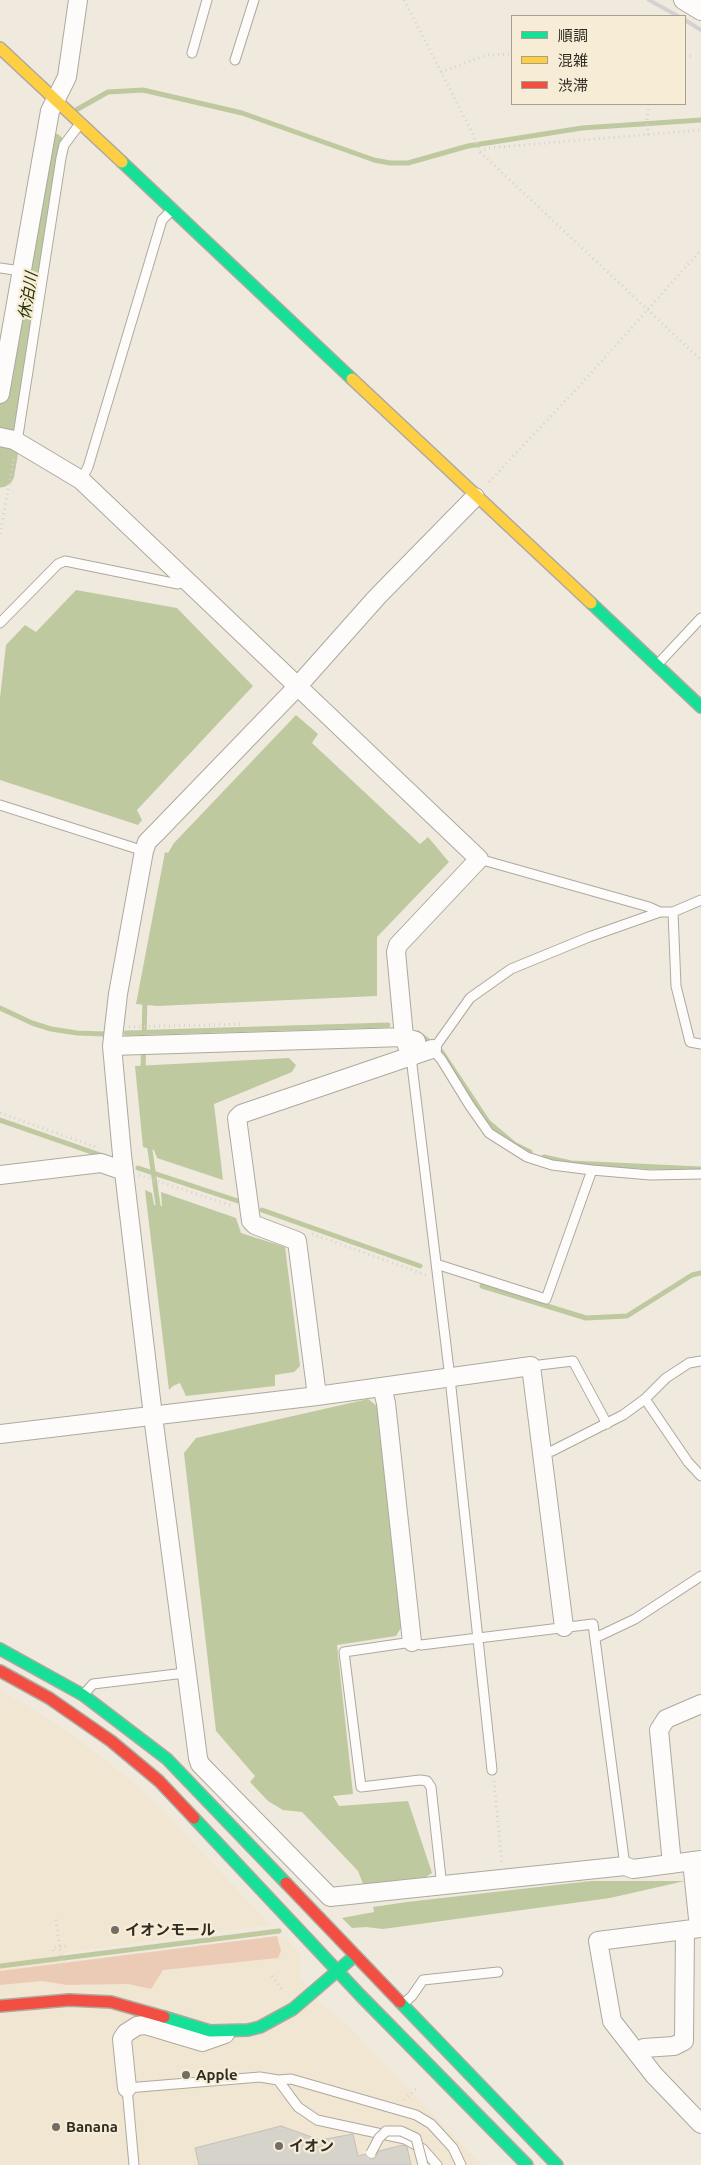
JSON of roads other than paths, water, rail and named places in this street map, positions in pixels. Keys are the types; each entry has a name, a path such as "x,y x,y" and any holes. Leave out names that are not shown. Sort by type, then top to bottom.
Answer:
{"street":[{"path":"0,394 50,111 67,78 78,0"},
{"path":"683,0 701,11"},
{"path":"0,48 475,497 586,598 701,707"},
{"path":"10,439 81,480 296,687 479,859 398,945 396,952 404,1037 411,1057"},
{"path":"475,497 377,597 296,687 147,842 118,994 112,1046 123,1163 185,1673 200,1764 330,1897 442,1887 625,1866 633,1869 672,1864 695,1864 695,1929 684,2041 674,2046 644,2048 636,2053"},
{"path":"112,1046 404,1037 432,1049"},
{"path":"317,1396 297,1241 255,1225 251,1220 237,1118 241,1114 432,1049"},
{"path":"0,1175 101,1163 123,1163"},
{"path":"0,1434 317,1396 531,1366 564,1627"},
{"path":"382,1387 386,1403 412,1642"},
{"path":"0,1649 83,1695 128,1727 167,1759 558,2165"},
{"path":"0,1671 21,1681 111,1741 183,1804 338,1972 527,2165"},
{"path":"672,1864 659,1730 666,1719 700,1706"},
{"path":"186,1778 200,1764"},
{"path":"695,1929 598,1941 612,2021 636,2053 701,2124"},
{"path":"126,2088 122,2039 126,2033 137,2026 145,2025 202,2042 230,2032 260,2027 276,2020 307,1999 356,1955"},
{"path":"0,2006 69,2000 111,2002 210,2031 230,2032"}],"lane":[{"path":"192,53 207,0"},
{"path":"235,60 254,0"},
{"path":"10,439 61,158 64,145 81,123"},
{"path":"81,480 88,467 162,220 171,211"},
{"path":"0,268 22,270"},
{"path":"0,623 58,564 66,561 178,584 186,582"},
{"path":"656,666 701,618"},
{"path":"0,805 144,852"},
{"path":"479,859 660,912"},
{"path":"701,900 673,912 660,912 589,937 511,969 470,998 432,1049 441,1059 481,1122 500,1141 540,1162 650,1176 701,1174"},
{"path":"673,912 676,986 690,1042 701,1044"},
{"path":"411,1057 450,1378 492,1770"},
{"path":"436,1264 546,1300 592,1170"},
{"path":"542,1452 552,1451 607,1424 645,1399 666,1378 689,1363 701,1361"},
{"path":"531,1366 573,1362 607,1424"},
{"path":"645,1399 688,1462 701,1476"},
{"path":"595,1638 635,1619 701,1576"},
{"path":"442,1887 431,1787 427,1781 420,1780 361,1787 344,1652 412,1642 421,1644 593,1624 625,1866"},
{"path":"83,1695 93,1684 185,1673"},
{"path":"403,2004 412,1996 423,1980 498,1972"},
{"path":"134,2165 126,2088 260,2076 278,2080 291,2079 416,2115 431,2124 453,2148 461,2165"},
{"path":"278,2080 298,2107 317,2120 405,2139 423,2149 437,2165"},
{"path":"371,2152 379,2138 386,2131 401,2131 416,2138 423,2165"}],"waterway":[{"path":"76,110 108,92 143,90 242,113 374,160 390,163 408,163 468,146 582,128 701,120"},
{"name":"休泊川","path":"0,473 29,302 51,147"},
{"path":"143,1070 145,999"},
{"path":"0,1008 32,1023 51,1029 77,1033 104,1034"},
{"path":"126,1033 388,1025"},
{"path":"418,1033 441,1051 488,1122 514,1144 530,1152"},
{"path":"0,1120 106,1157"},
{"path":"149,1143 159,1212"},
{"path":"544,1157 571,1163 701,1169"},
{"path":"138,1168 238,1201"},
{"path":"262,1210 420,1266"},
{"path":"482,1286 586,1318 627,1316 692,1275 701,1273"},
{"path":"0,1966 279,1931"}],"railway":[{"path":"649,0 676,15"},
{"path":"686,21 701,30"}],"place":[{"name":"イオンモール","path":"115,1930"},
{"name":"Apple","path":"186,2075"},
{"name":"Banana","path":"56,2127"},
{"name":"イオン","path":"279,2146"}]}
